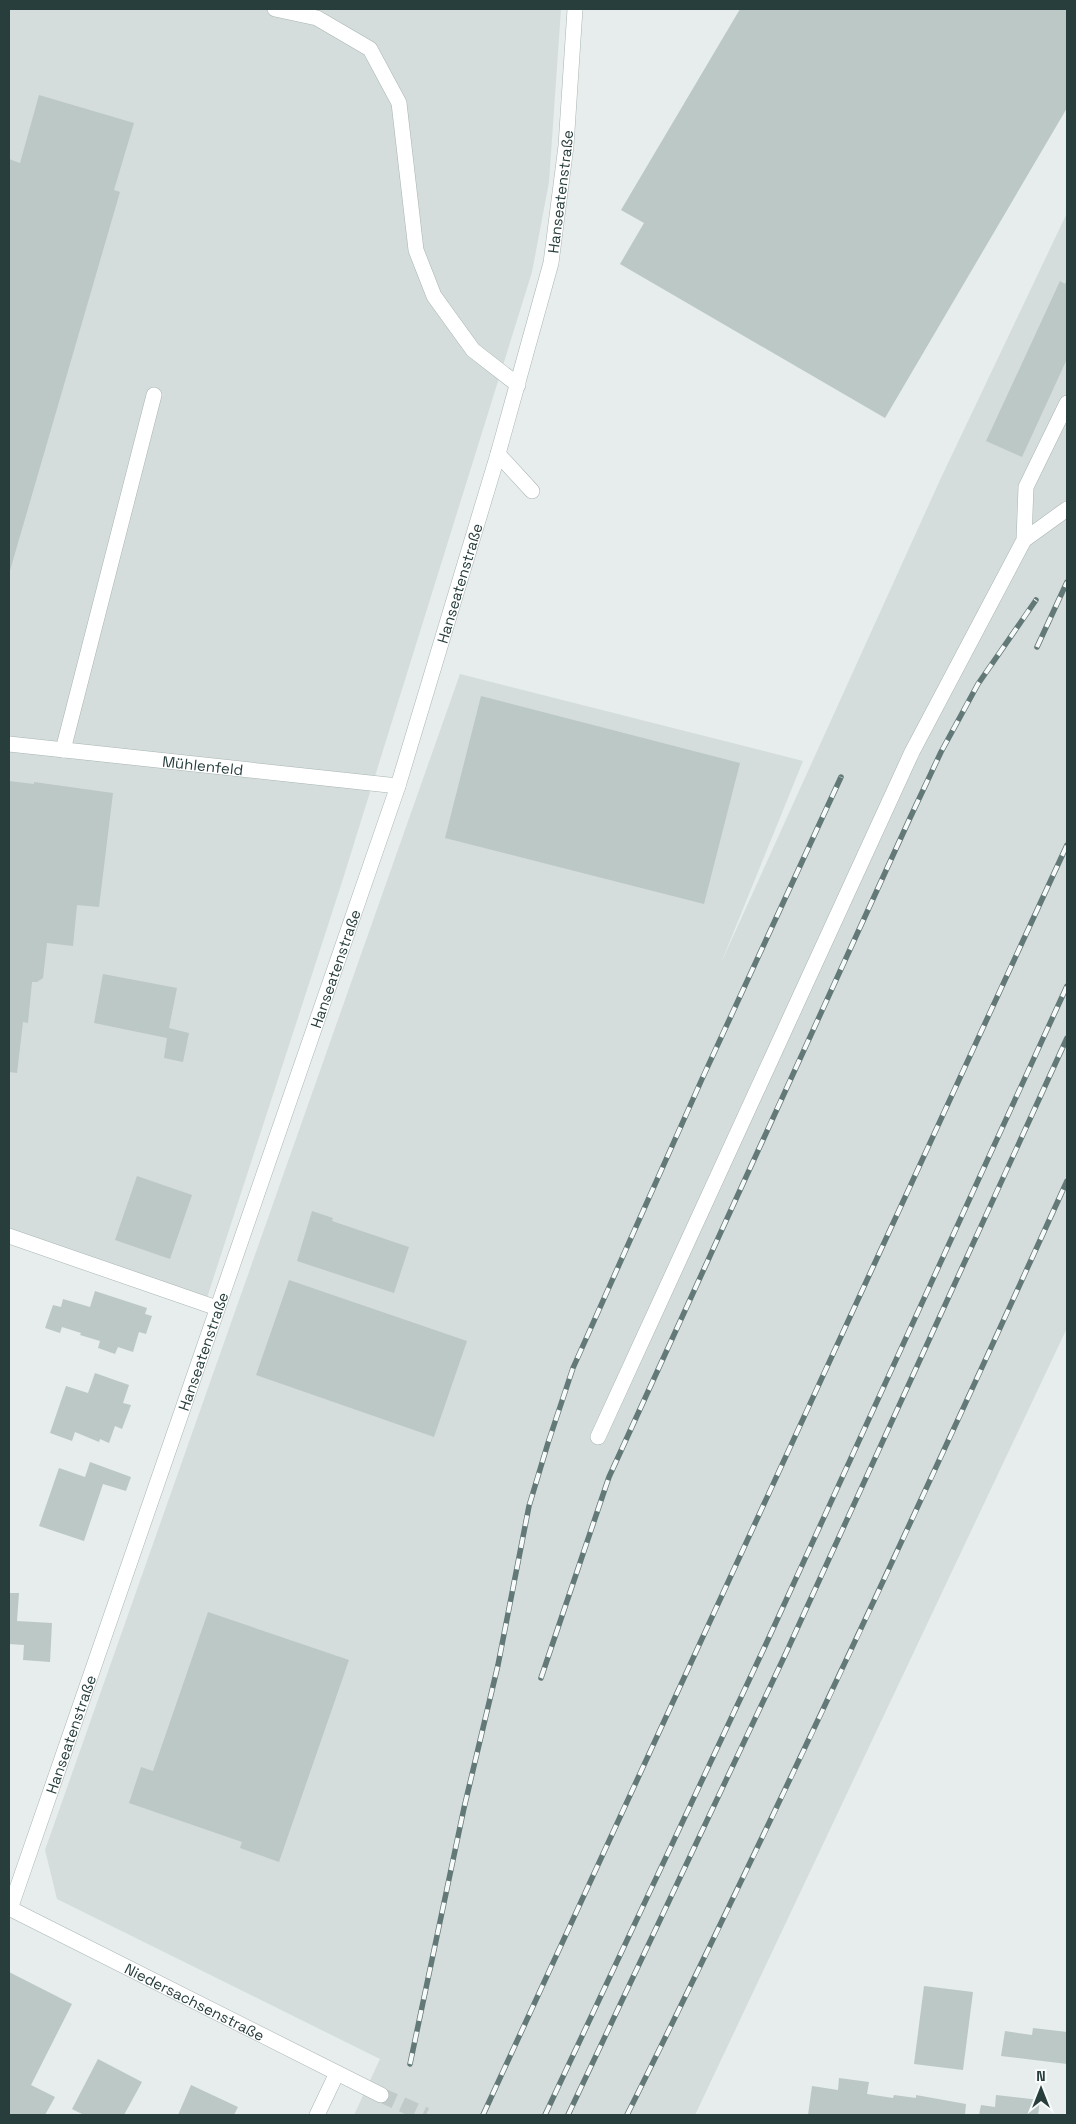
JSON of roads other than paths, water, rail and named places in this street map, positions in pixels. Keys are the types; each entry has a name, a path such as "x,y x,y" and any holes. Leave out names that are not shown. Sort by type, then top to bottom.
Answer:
{"street":[{"path":"275,9 317,18 370,49 398,103 416,250 434,296 472,350 518,385"},
{"name":"Hanseatenstraße","path":"10,1908 398,786 498,454 551,263 566,146 575,9"},
{"path":"62,750 154,395"},
{"path":"598,1437 912,752 1024,540 1026,487 1067,403"},
{"path":"498,454 532,491"},
{"path":"1024,540 1067,509"},
{"name":"Mühlenfeld","path":"9,744 398,786"},
{"path":"9,1236 217,1308"},
{"name":"Niedersachsenstraße","path":"10,1908 381,2095"},
{"path":"317,2115 337,2073"}],"tunnel":[{"path":"381,2095 426,2115"}],"railway":[{"path":"1037,647 1067,582"},
{"path":"541,1678 609,1477 910,818 941,752 978,684 1036,600"},
{"path":"410,2064 464,1808 498,1665 529,1506 573,1368 702,1079 841,777"},
{"path":"483,2115 1067,845"},
{"path":"545,2115 766,1644 1067,986"},
{"path":"568,2115 786,1653 1067,1038"},
{"path":"627,2115 851,1650 1067,1181"}]}
